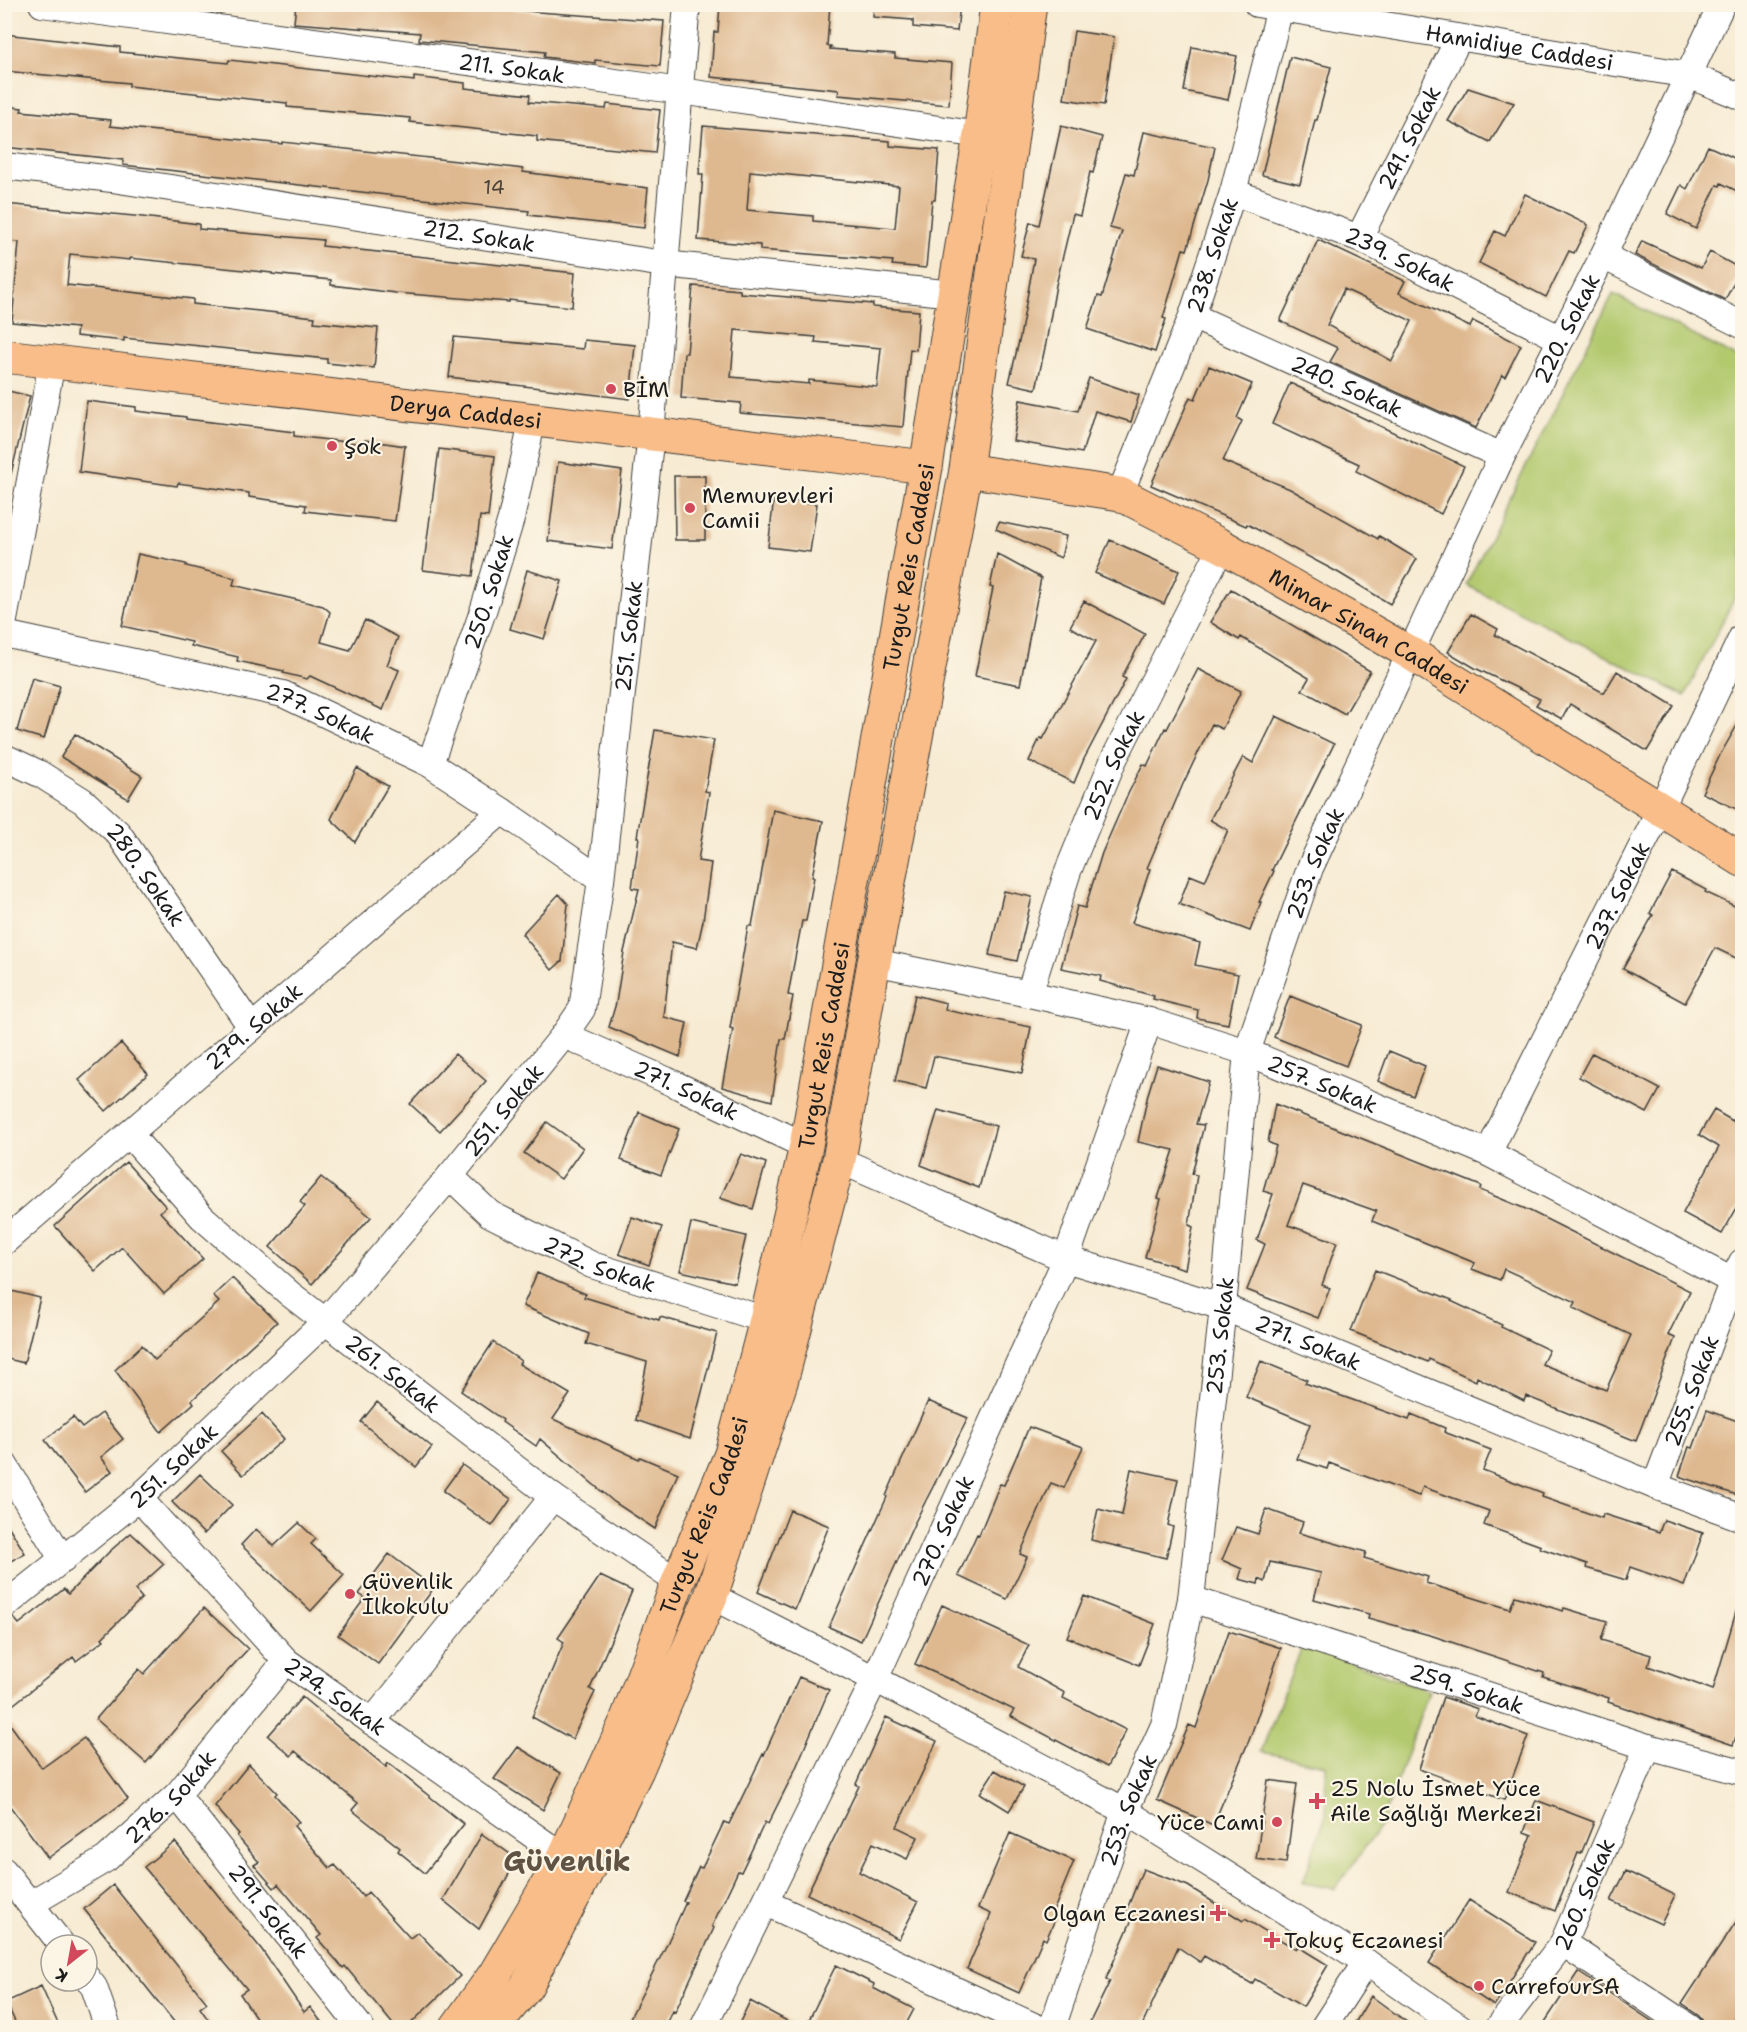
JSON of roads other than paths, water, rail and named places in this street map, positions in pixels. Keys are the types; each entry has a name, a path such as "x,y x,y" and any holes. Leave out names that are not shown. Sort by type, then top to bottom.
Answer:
{"main road":[{"name":"Turgut Reis Caddesi","path":"456,2028 495,1974 564,1857 626,1724 678,1582 731,1455 766,1320 806,1146 926,467 980,135 997,4"},
{"name":"Turgut Reis Caddesi","path":"492,2028 526,1987 637,1770 711,1596 781,1382 839,1160 966,470 1030,4"},
{"name":"Derya Caddesi","path":"4,356 926,467"},
{"name":"Mimar Sinan Caddesi","path":"966,470 1120,494 1222,546 1410,653 1743,860"}],"street":[{"name":"211. Sokak","path":"42,4 681,91 980,135"},
{"name":"251. Sokak","path":"4,1606 139,1498 325,1322 450,1176 564,1035 582,1009 601,880 651,434 687,4"},
{"name":"220. Sokak","path":"1410,653 1502,456 1604,255 1722,4"},
{"name":"Hamidiye Caddesi","path":"1269,6 1321,10 1459,38 1689,75 1743,97"},
{"name":"238. Sokak","path":"1120,494 1192,316 1233,192 1269,6"},
{"name":"241. Sokak","path":"1359,238 1459,38"},
{"name":"212. Sokak","path":"4,166 112,179 664,264 954,294"},
{"name":"239. Sokak","path":"1233,192 1359,238 1561,339"},
{"path":"1604,255 1743,325"},
{"name":"240. Sokak","path":"1192,316 1502,456"},
{"path":"4,620 52,362"},
{"name":"250. Sokak","path":"430,764 484,608 511,519 533,418"},
{"name":"252. Sokak","path":"1029,994 1068,871 1113,761 1222,546"},
{"name":"277. Sokak","path":"4,634 283,694 430,764 601,880"},
{"name":"237. Sokak","path":"1488,1153 1660,810 1743,637"},
{"name":"253. Sokak","path":"1052,2028 1125,1811 1164,1725 1191,1599 1223,1307 1247,1052 1310,868 1410,653"},
{"name":"280. Sokak","path":"4,757 40,774 83,801 118,833 251,1027"},
{"name":"279. Sokak","path":"4,1242 502,811"},
{"name":"257. Sokak","path":"874,962 1149,1021 1247,1052 1488,1153 1739,1276"},
{"name":"270. Sokak","path":"703,2028 875,1679 1066,1259 1149,1021"},
{"name":"271. Sokak","path":"564,1035 806,1146"},
{"name":"261. Sokak","path":"130,1135 201,1217 325,1322 553,1497 678,1582"},
{"name":"271. Sokak","path":"839,1160 1066,1259 1223,1307 1654,1486 1743,1518"},
{"name":"272. Sokak","path":"450,1176 490,1215 592,1265 766,1320"},
{"name":"255. Sokak","path":"1654,1486 1739,1276"},
{"path":"4,1464 63,1560"},
{"path":"372,1722 553,1497"},
{"name":"274. Sokak","path":"139,1498 286,1661 564,1857"},
{"path":"711,1596 875,1679 1125,1811 1366,1962 1461,2028"},
{"name":"259. Sokak","path":"1191,1599 1648,1747 1742,1772"},
{"name":"276. Sokak","path":"30,1904 106,1859 177,1795 286,1661"},
{"name":"260. Sokak","path":"1498,2028 1563,1943 1648,1747"},
{"name":"291. Sokak","path":"177,1795 361,2028"},
{"path":"4,1870 53,1933"},
{"path":"766,1903 1038,2028"},
{"path":"1563,1943 1690,2028"},
{"path":"1323,2028 1366,1962"},
{"path":"96,1993 108,2028"}],"place":[{"name":"BİM","path":"611,389"},
{"name":"Şok","path":"332,446"},
{"name":"Memurevleri Camii","path":"690,508"},
{"name":"Güvenlik İlkokulu","path":"350,1594"},
{"name":"25 Nolu İsmet Yüce Aile Sağlığı Merkezi","path":"1317,1801"},
{"name":"Yüce Cami","path":"1277,1822"},
{"name":"Olgan Eczanesi","path":"1218,1913"},
{"name":"Tokuç Eczanesi","path":"1272,1940"},
{"name":"CarrefourSA","path":"1479,1986"}],"district":[{"name":"Güvenlik","path":"567,1861"}]}
